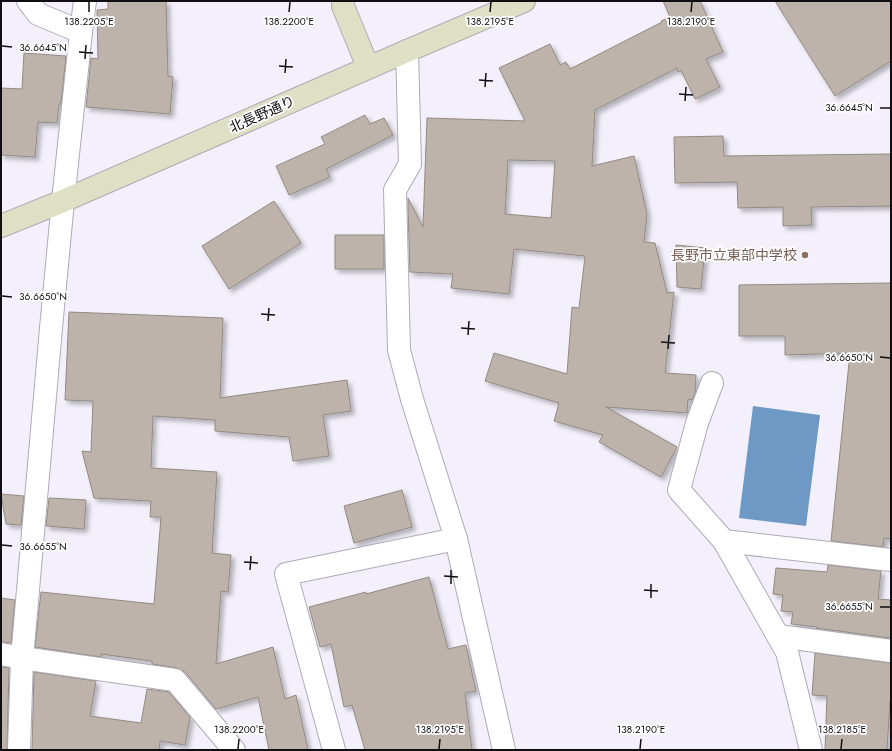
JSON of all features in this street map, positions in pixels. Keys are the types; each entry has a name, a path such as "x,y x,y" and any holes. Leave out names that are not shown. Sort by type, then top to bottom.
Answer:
{"street":[{"path":"28,1 38,14 81,32"},
{"path":"19,750 11,656 81,32 86,1"},
{"path":"343,1 343,6 368,68"},
{"name":"北長野通り","path":"1,226 63,201 524,1"},
{"path":"407,51 410,164 395,190 399,350 412,399 456,539 504,750"},
{"path":"712,383 697,423 679,490 724,541 787,652 811,750"},
{"path":"334,750 286,574 456,539"},
{"path":"724,541 891,560"},
{"path":"778,636 891,651"},
{"path":"11,656 175,680 234,750"}],"water":[{"path":"753,406 820,415 806,526 739,518"}],"building":[{"path":"108,1 166,1 168,76 173,77 170,114 86,107 91,58 98,59 97,10 108,9"},
{"path":"663,1 700,1 723,52 706,59 720,87 695,99 681,70 678,72 677,68 595,110 592,166 634,156 647,214 644,242 655,243 667,293 674,292 665,373 696,375 695,393 692,400 688,399 687,413 606,407 677,447 661,477 599,442 603,435 554,421 559,403 485,381 494,353 567,374 572,307 579,308 585,256 514,249 509,294 451,288 453,274 410,272 408,198 423,227 427,118 525,121 499,68 550,44 560,65 566,62 570,69 670,17","holes":["508,160 555,161 551,218 505,214"]},
{"path":"775,1 891,1 891,61 835,96"},
{"path":"24,53 66,56 61,104 59,104 57,123 38,122 35,157 1,155 1,88 22,89"},
{"path":"365,115 370,124 384,118 393,135 326,169 330,177 289,195 276,166 325,144 321,137"},
{"path":"723,136 724,156 891,154 891,206 811,207 812,225 783,226 783,207 738,208 737,182 675,183 674,137"},
{"path":"274,201 301,243 229,289 202,246"},
{"path":"335,235 384,235 384,269 335,269"},
{"path":"676,245 705,248 701,289 677,287"},
{"path":"891,283 891,539 884,538 883,547 831,541 850,353 785,355 785,336 739,336 739,285"},
{"path":"69,312 223,318 220,398 347,380 351,411 323,415 329,456 293,461 289,437 215,431 215,420 153,416 151,468 217,472 212,553 231,555 228,592 221,591 216,664 273,647 285,699 296,695 308,750 269,750 258,697 216,709 185,672 177,668 152,664 152,661 101,654 100,657 35,647 41,592 154,604 161,517 150,517 151,501 94,498 82,451 91,452 93,401 65,400"},
{"path":"402,490 412,527 354,543 344,506"},
{"path":"1,494 24,496 21,525 6,524"},
{"path":"49,498 86,500 84,529 46,526"},
{"path":"828,565 881,571 878,599 891,600 891,638 791,624 793,612 781,611 783,595 773,594 776,568 827,572"},
{"path":"429,577 448,649 466,645 476,691 465,693 472,750 365,750 352,705 344,707 331,644 320,647 309,607 366,592 366,594"},
{"path":"1,598 15,600 11,643 1,642"},
{"path":"815,653 891,663 891,702 890,701 887,750 825,750 827,696 812,695"},
{"path":"1,667 9,668 7,750 1,750"},
{"path":"34,672 96,681 90,716 141,723 147,689 169,692 190,717 185,745 160,741 159,750 32,750"}],"place":[{"name":"長野市立東部中学校","path":"805,255"}]}
